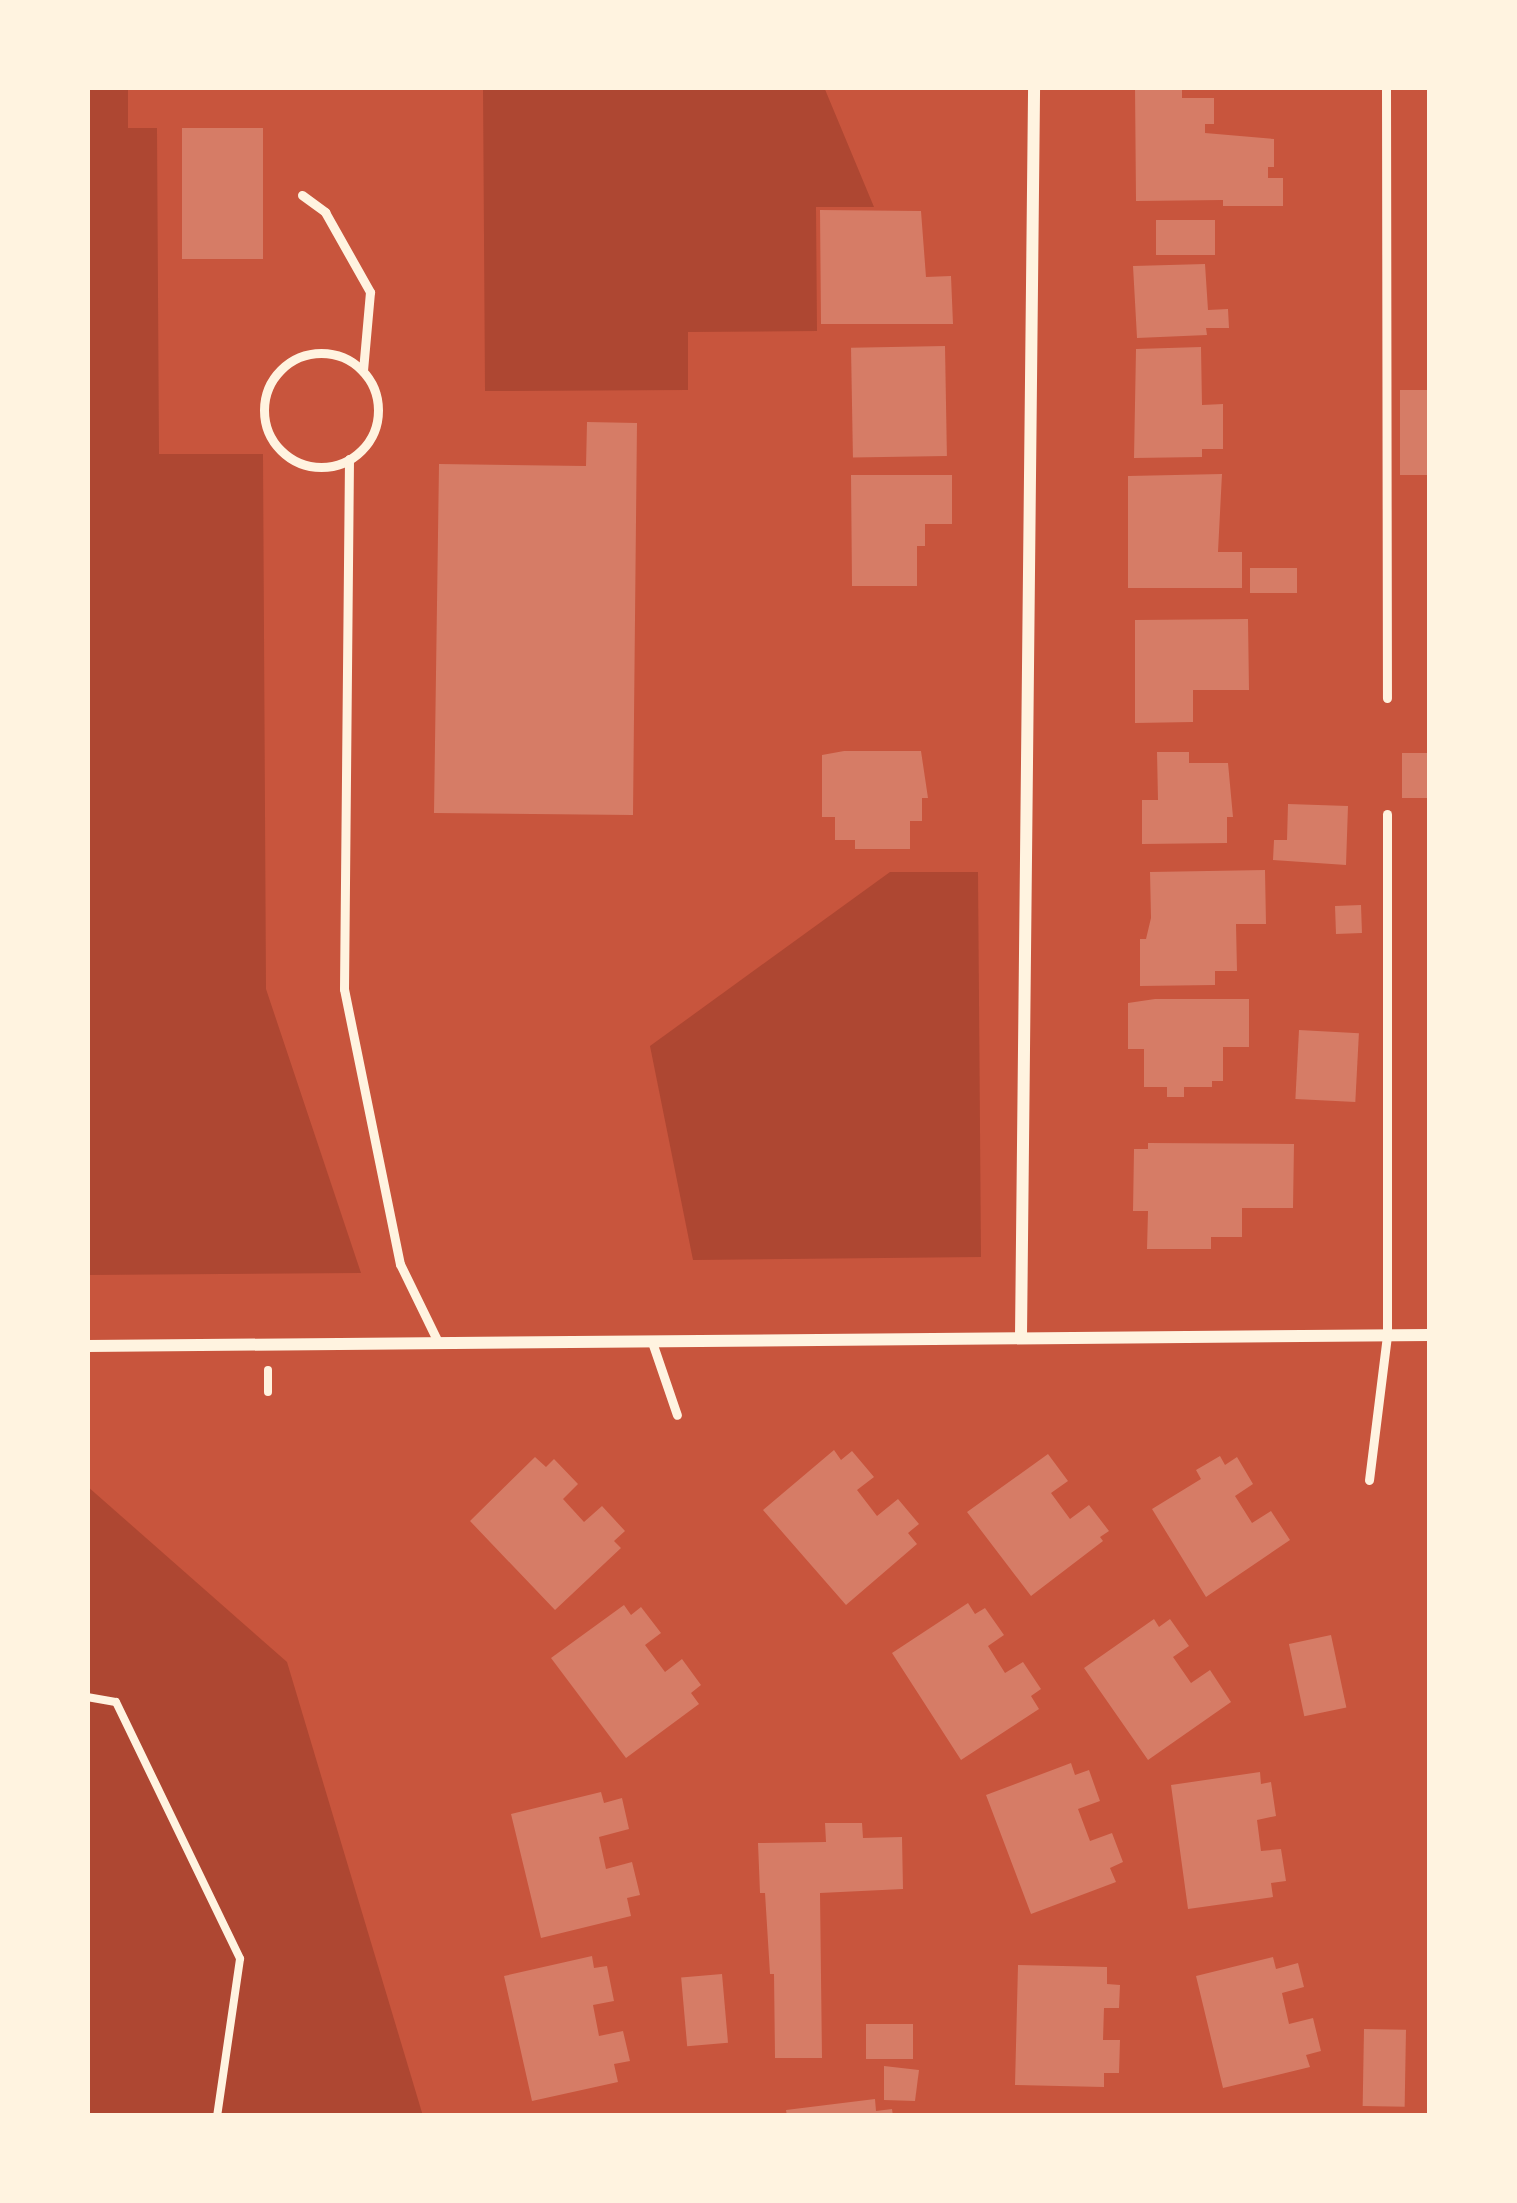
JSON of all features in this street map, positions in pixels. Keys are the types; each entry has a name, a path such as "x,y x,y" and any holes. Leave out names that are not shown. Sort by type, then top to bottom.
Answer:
{"street":[{"path":"1022,1336 1034,87"},
{"path":"87,1346 1430,1335"}],"lane":[{"path":"1386,87 1387,698"},
{"path":"302,195 325,212 370,292 363,370 378,401 378,418 363,449 349,459 311,466 277,447 264,411 266,391 291,361 328,352 363,370"},
{"path":"349,459 344,989 400,1264 439,1344"},
{"path":"1370,1480 1387,1335 1387,814"},
{"path":"652,1342 677,1415"}],"path":[{"path":"87,1696 116,1702 240,1958 217,2116"}],"shaded area":[{"path":"87,87 128,87 128,128 157,128 159,454 263,454 266,989 361,1273 87,1275"},
{"path":"483,87 824,87 874,207 816,207 817,331 688,332 688,390 485,391"},
{"path":"890,872 978,872 981,1257 693,1260 650,1046"},
{"path":"87,1486 287,1662 423,2116 87,2116"}],"building":[{"path":"1135,87 1182,87 1182,98 1214,98 1214,124 1205,124 1205,133 1274,139 1274,167 1268,167 1268,178 1283,178 1283,206 1223,206 1223,200 1136,201"},
{"path":"182,128 263,128 263,259 182,259"},
{"path":"820,210 921,211 926,277 951,276 953,324 821,324"},
{"path":"1156,220 1215,220 1215,255 1156,255"},
{"path":"1205,264 1208,310 1228,309 1229,328 1206,328 1207,335 1137,338 1133,266"},
{"path":"945,346 947,456 853,458 851,348"},
{"path":"1201,347 1202,405 1223,404 1223,449 1202,449 1202,457 1134,458 1136,349"},
{"path":"1400,390 1430,390 1430,475 1400,475"},
{"path":"587,422 637,423 633,815 434,813 439,464 586,466"},
{"path":"1222,474 1218,552 1242,552 1242,588 1128,588 1128,476"},
{"path":"851,475 952,475 952,524 925,524 925,546 917,546 917,586 852,586"},
{"path":"1250,568 1297,568 1297,593 1250,593"},
{"path":"1248,619 1249,690 1193,690 1193,722 1135,723 1135,620"},
{"path":"921,751 928,798 922,798 922,821 910,821 910,849 855,849 855,840 835,840 835,817 822,817 822,755"},
{"path":"1157,752 1189,752 1189,763 1228,763 1233,817 1227,817 1227,843 1142,844 1142,800 1158,800"},
{"path":"1402,753 1429,753 1429,798 1402,798"},
{"path":"1288,804 1348,806 1346,865 1273,860 1274,840 1287,840"},
{"path":"1265,870 1266,924 1236,924 1237,971 1215,971 1215,985 1140,986 1140,939 1146,939 1151,918 1150,872"},
{"path":"1361,905 1362,933 1336,934 1335,906"},
{"path":"1249,999 1249,1047 1223,1047 1223,1081 1212,1081 1212,1087 1184,1087 1184,1097 1167,1097 1167,1087 1144,1087 1144,1049 1128,1049 1128,1003"},
{"path":"1299,1030 1359,1033 1355,1102 1295,1099"},
{"path":"1148,1143 1294,1144 1293,1208 1242,1208 1242,1237 1211,1237 1211,1249 1147,1249 1148,1211 1133,1211 1134,1149 1148,1149"},
{"path":"834,1450 841,1460 852,1451 874,1477 857,1490 877,1516 898,1499 919,1524 908,1533 917,1544 846,1605 763,1510"},
{"path":"1048,1454 1068,1481 1051,1493 1070,1519 1089,1505 1109,1531 1100,1537 1103,1541 1031,1596 967,1512"},
{"path":"1220,1456 1225,1465 1237,1457 1253,1484 1235,1496 1252,1523 1271,1511 1290,1540 1206,1597 1152,1509 1201,1479 1196,1470"},
{"path":"535,1457 546,1467 554,1459 578,1484 563,1499 584,1522 602,1506 625,1531 614,1541 621,1548 555,1610 470,1521"},
{"path":"968,1603 975,1614 985,1608 1004,1635 988,1646 1005,1673 1023,1662 1041,1689 1031,1696 1039,1709 961,1760 892,1653"},
{"path":"624,1605 631,1615 641,1607 661,1633 645,1645 665,1672 682,1659 701,1685 691,1693 699,1704 626,1758 551,1658"},
{"path":"1154,1619 1159,1627 1170,1619 1189,1646 1173,1657 1191,1683 1210,1670 1231,1702 1148,1760 1084,1668"},
{"path":"1331,1635 1346,1707 1304,1716 1289,1644"},
{"path":"1071,1763 1075,1775 1089,1770 1100,1801 1078,1809 1090,1841 1112,1833 1123,1862 1110,1868 1116,1882 1031,1914 986,1795"},
{"path":"1260,1772 1261,1784 1271,1782 1276,1816 1257,1820 1261,1851 1281,1849 1286,1881 1271,1883 1273,1897 1188,1909 1171,1785"},
{"path":"601,1792 604,1803 622,1798 629,1829 599,1837 606,1869 632,1862 640,1895 627,1898 631,1916 541,1938 511,1814"},
{"path":"825,1823 862,1823 863,1838 902,1837 903,1889 820,1893 822,2058 775,2058 774,1974 770,1974 765,1893 760,1893 758,1843 826,1842"},
{"path":"592,1956 594,1968 607,1966 614,2001 593,2005 599,2036 623,2031 630,2061 614,2064 618,2082 532,2101 504,1976"},
{"path":"1273,1957 1276,1969 1298,1963 1304,1987 1282,1993 1289,2024 1313,2018 1321,2051 1306,2055 1310,2067 1223,2088 1196,1976"},
{"path":"1018,1965 1107,1967 1107,1984 1120,1985 1119,2008 1104,2008 1103,2040 1120,2040 1119,2073 1104,2073 1104,2087 1015,2085"},
{"path":"722,1974 728,2043 687,2046 681,1978"},
{"path":"866,2024 913,2024 913,2059 866,2059"},
{"path":"1364,2029 1406,2030 1405,2107 1363,2106"},
{"path":"884,2066 919,2070 915,2101 884,2100"},
{"path":"875,2099 876,2111 892,2109 893,2116 787,2116 786,2110"}]}
